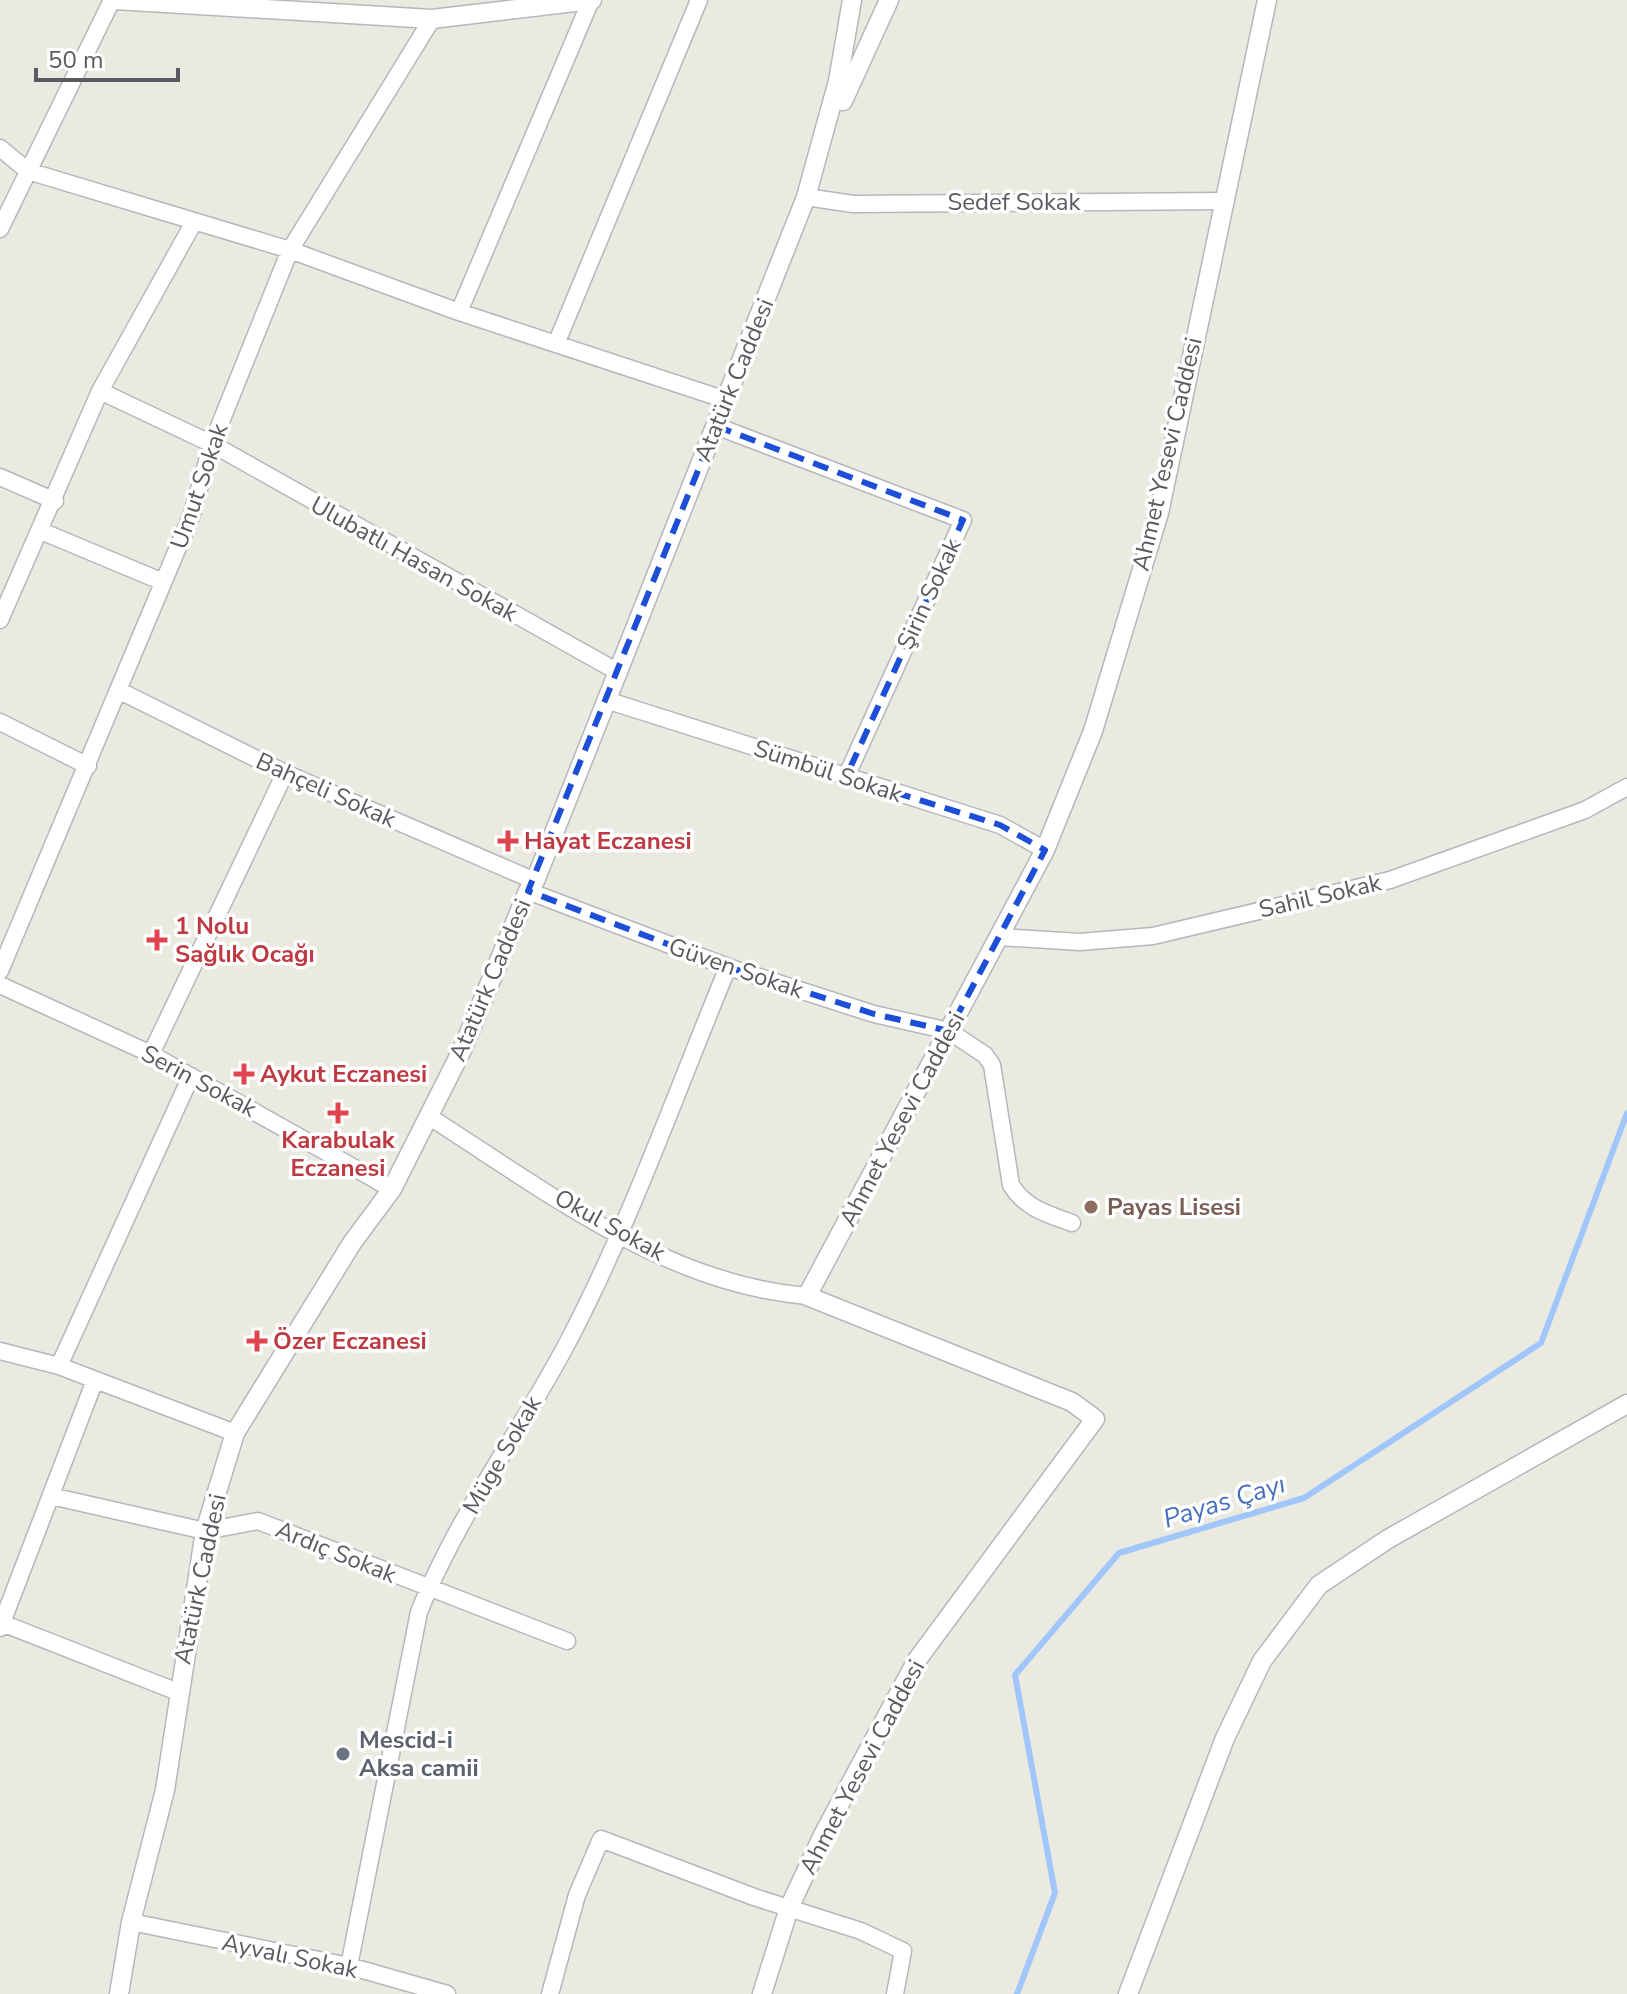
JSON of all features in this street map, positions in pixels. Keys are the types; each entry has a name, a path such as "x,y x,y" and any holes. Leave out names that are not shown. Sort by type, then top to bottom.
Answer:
{"street":[{"path":"0,229 114,0 432,19 592,0 459,312"},
{"path":"556,344 699,0"},
{"name":"Atatürk Caddesi","path":"119,1994 131,1922 165,1790 205,1531 235,1433 352,1243 392,1189 462,1050 532,886 806,197 838,81 852,0"},
{"path":"806,197 852,75 889,0"},
{"name":"Ahmet Yesevi Caddesi","path":"762,1994 789,1908 824,1833 917,1660 1095,1419 1072,1402 807,1296 1045,850 1093,731 1159,513 1222,201 1267,0"},
{"name":"Umut Sokak","path":"0,971 192,514 212,444 290,250 432,19"},
{"path":"0,148 28,171 290,250 459,312 726,400"},
{"name":"Sedef Sokak","path":"806,197 853,204 1222,201"},
{"path":"0,620 55,501 100,391 194,222"},
{"name":"Ulubatlı Hasan Sokak","path":"100,391 212,444 618,672"},
{"name":"Şirin Sokak","path":"716,426 963,520 846,777"},
{"path":"0,477 55,501"},
{"path":"41,531 163,582"},
{"name":"Bahçeli Sokak","path":"120,691 285,773 532,886"},
{"name":"Sümbül Sokak","path":"606,700 1000,825 1045,850"},
{"path":"0,722 88,766"},
{"path":"151,1054 285,773"},
{"name":"Sahil Sokak","path":"998,937 1080,942 1153,936 1390,880 1585,810 1627,787"},
{"name":"Güven Sokak","path":"532,886 728,967 874,1014 949,1031"},
{"name":"Müge Sokak","path":"349,1966 419,1612 428,1588 471,1507 571,1336 618,1234 728,967"},
{"name":"Serin Sokak","path":"0,985 151,1054 392,1189"},
{"path":"949,1031 985,1055 992,1065 1011,1185 1019,1199 1036,1210 1072,1223"},
{"path":"59,1366 191,1076"},
{"name":"Okul Sokak","path":"428,1116 618,1234 723,1282 767,1293 807,1296"},
{"path":"0,1351 59,1366 235,1433"},
{"path":"95,1380 1,1626 178,1692"},
{"path":"1128,1994 1225,1738 1262,1661 1319,1585 1388,1539 1627,1404"},
{"name":"Ardıç Sokak","path":"51,1496 205,1531 258,1521 567,1641"},
{"path":"550,1994 577,1895 601,1839 861,1931 903,1951 895,1994"},
{"name":"Ayvalı Sokak","path":"131,1922 349,1966 447,1994"}],"highlighted area":[{"path":"716,426 963,520 846,777 1000,825 1045,850 949,1031 874,1014 728,967 528,891"}],"waterway":[{"name":"Payas Çayı","path":"1017,1994 1055,1893 1015,1675 1119,1553 1304,1498 1541,1343 1627,1113"}],"place":[{"name":"Hayat Eczanesi","path":"508,841"},
{"name":"1 Nolu Sağlık Ocağı","path":"157,940"},
{"name":"Aykut Eczanesi","path":"244,1074"},
{"name":"Karabulak Eczanesi","path":"338,1113"},
{"name":"Payas Lisesi","path":"1091,1207"},
{"name":"Özer Eczanesi","path":"257,1341"},
{"name":"Mescid-i Aksa camii","path":"343,1754"}]}
